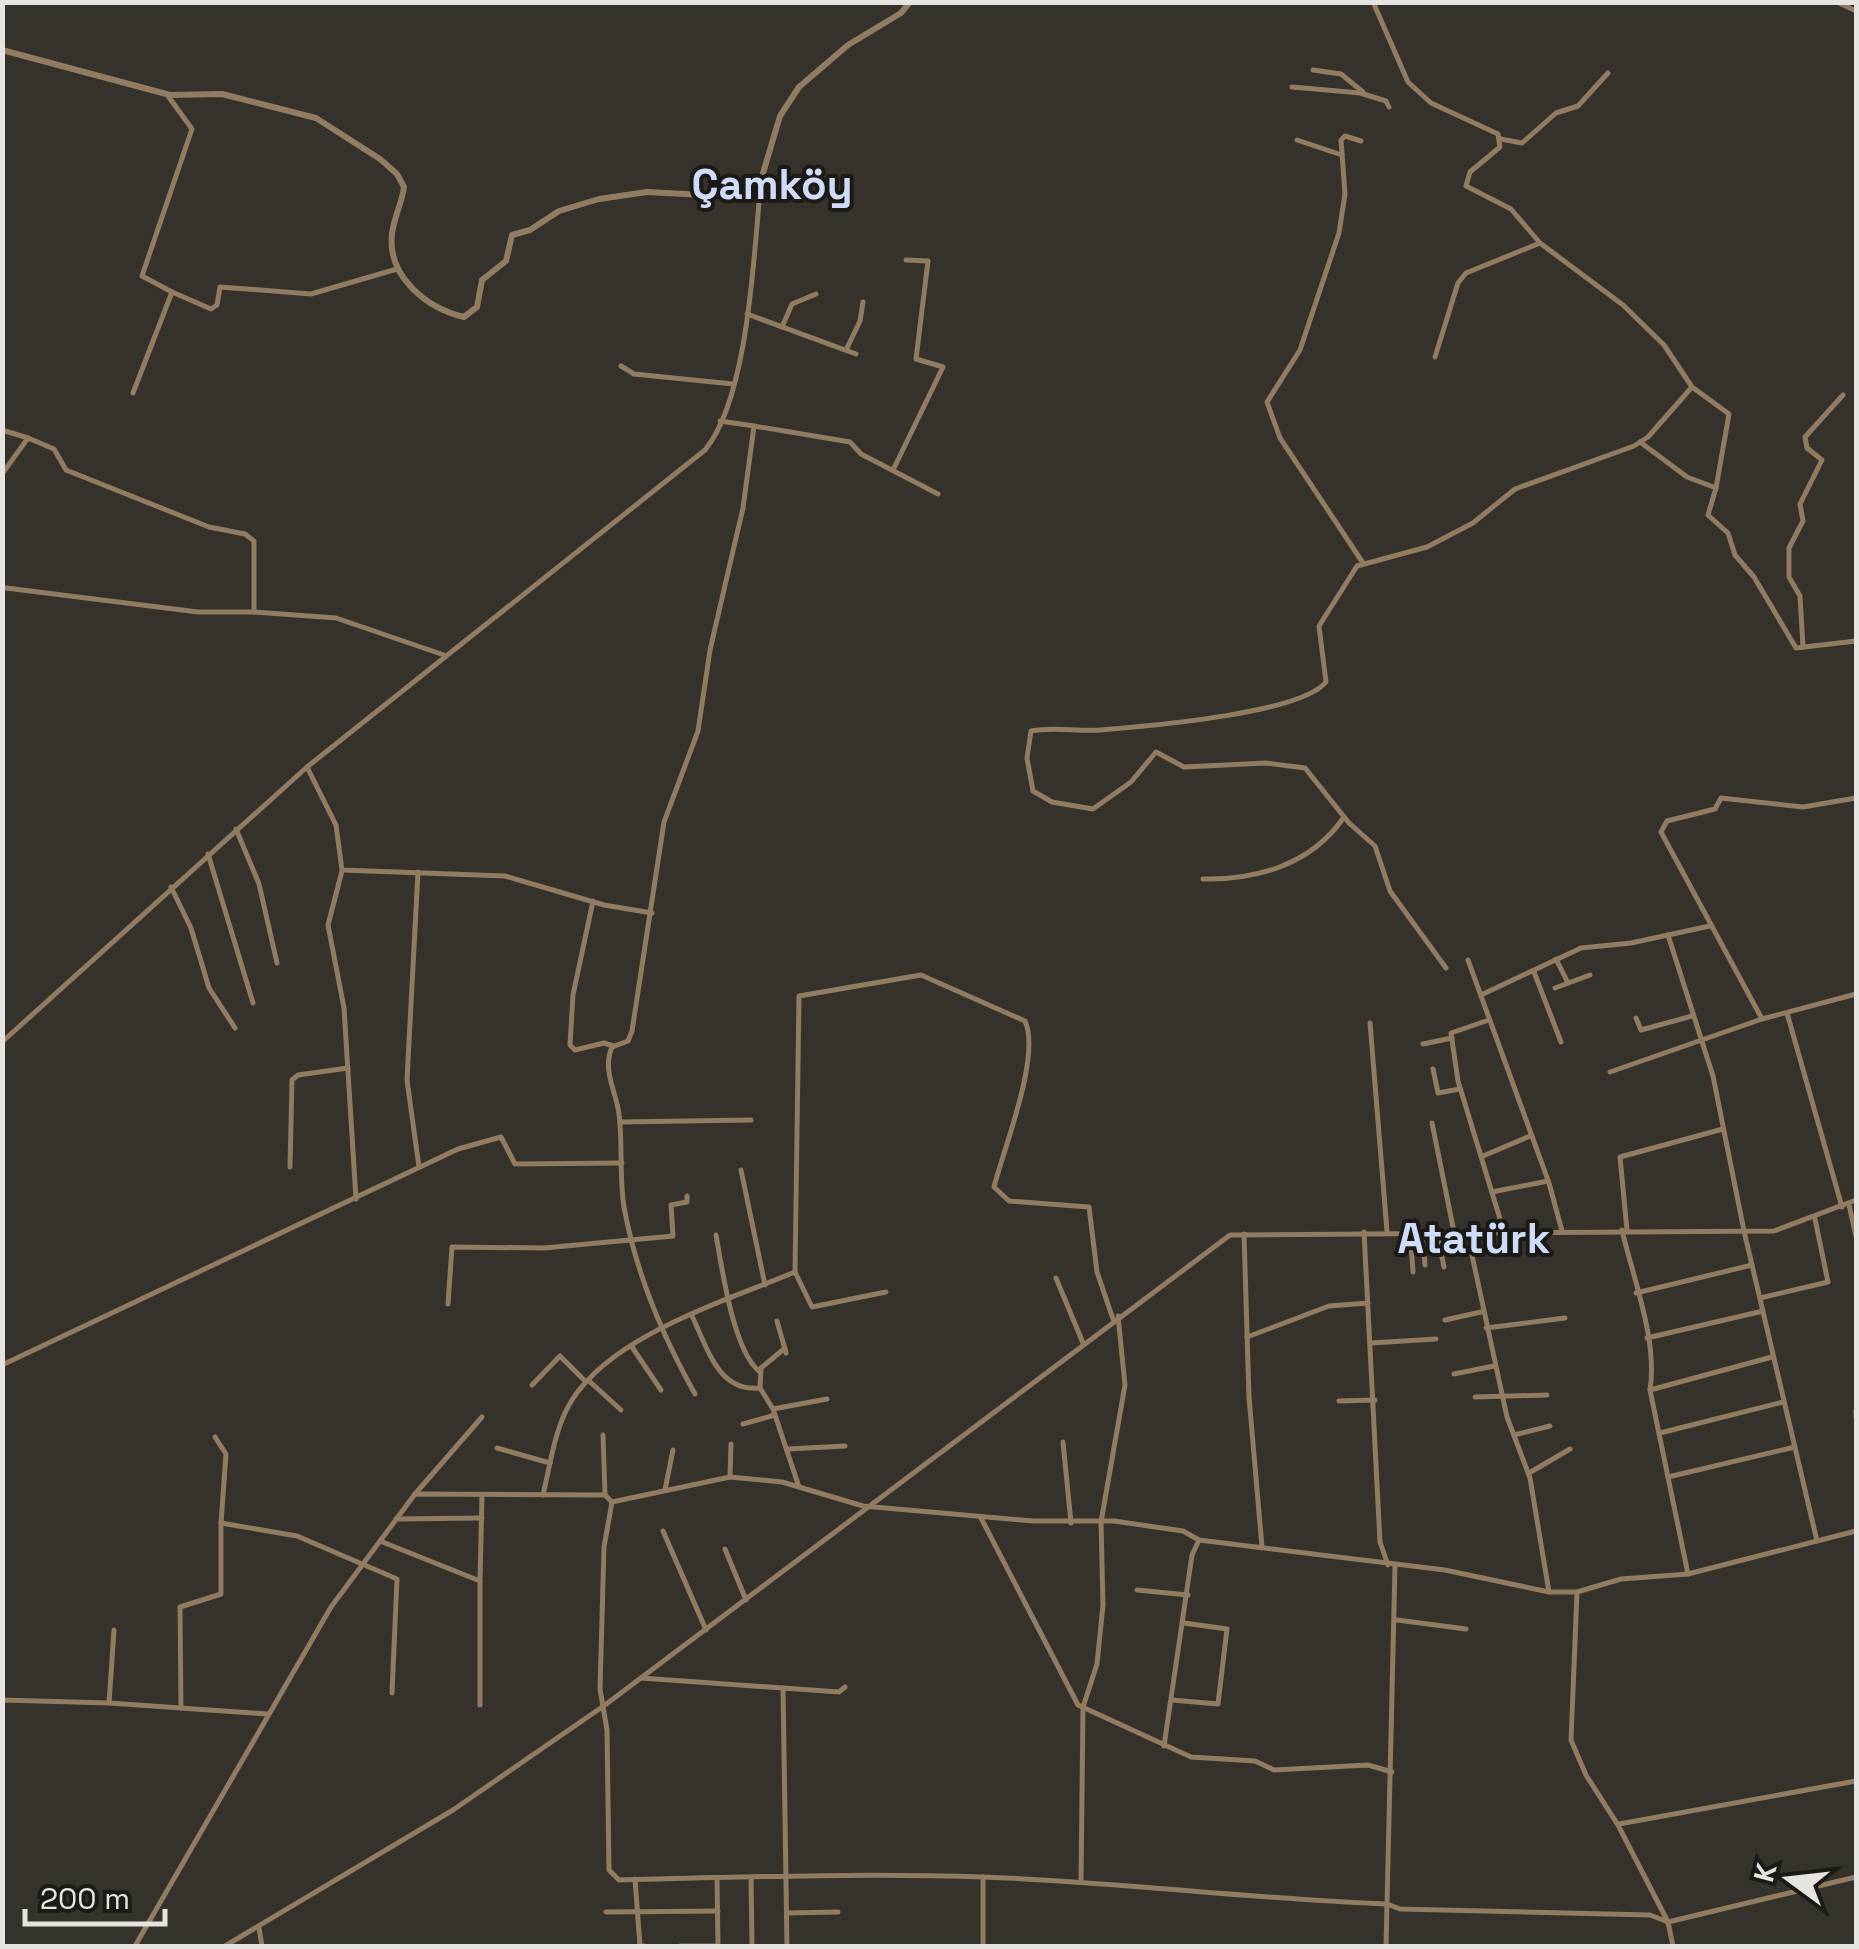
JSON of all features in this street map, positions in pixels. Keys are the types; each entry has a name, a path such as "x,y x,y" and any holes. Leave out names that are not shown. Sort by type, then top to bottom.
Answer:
{"street":[{"path":"2,1042 306,767 704,450 720,422 733,384 747,314 761,180 780,116 799,87 848,44 902,13 910,2"},
{"path":"1373,2 1408,82 1431,102 1490,129 1502,139 1522,142 1556,113 1578,106 1608,73"},
{"path":"1837,2 1856,11"},
{"path":"2,50 166,93 222,94 316,118 397,174 404,187 391,238 397,269 434,305 464,317 477,307 482,280 506,261 512,235 530,230 559,211 619,195 704,195 761,180"},
{"path":"1313,70 1341,74 1366,94"},
{"path":"1292,87 1366,94 1386,101 1389,107"},
{"path":"166,93 192,129 142,276 212,309 217,305 220,287 311,294 397,269"},
{"path":"1361,141 1342,137 1345,201 1339,233 1304,342 1267,406 1280,438 1363,563"},
{"path":"1502,139 1500,146 1466,177 1466,186 1511,209 1540,243 1623,305 1664,345 1692,387 1729,414 1708,515 1728,533 1735,555 1754,577 1796,648 1856,642"},
{"path":"1297,140 1342,155"},
{"path":"1436,358 1458,283 1466,274 1540,243"},
{"path":"894,468 944,366 916,359 928,262 906,260"},
{"path":"133,392 172,292"},
{"path":"782,327 792,304 816,294"},
{"path":"846,350 860,322 863,302"},
{"path":"747,314 856,354"},
{"path":"622,366 634,374 733,384"},
{"path":"1446,968 1390,891 1374,846 1305,768 1266,762 1184,766 1156,752 1130,782 1093,809 1079,808 1052,802 1033,791 1027,758 1031,731 1097,730 1249,712 1318,692 1326,682 1320,626 1363,563 1427,547 1474,523 1515,489 1640,442 1692,387"},
{"path":"1804,647 1800,596 1789,576 1788,548 1803,521 1800,504 1822,460 1808,448 1805,437 1843,395"},
{"path":"720,422 850,442 861,454 938,494"},
{"path":"592,901 573,995 570,1045 575,1050 595,1044 614,1046 628,1041 632,1032 664,822 698,731 710,650 743,508 754,426"},
{"path":"2,430 54,450 66,470 210,528 244,534 254,540 254,612"},
{"path":"2,474 28,438"},
{"path":"1640,442 1687,478 1716,488"},
{"path":"6,588 198,612 336,618 444,655"},
{"path":"306,767 336,826 342,870 328,925 344,1008 356,1199"},
{"path":"1762,1019 1664,844 1661,832 1666,821 1714,809 1721,798 1803,806 1856,798"},
{"path":"1203,879 1243,878 1287,864 1328,840 1344,816"},
{"path":"236,829 259,884 277,964"},
{"path":"208,854 253,1003"},
{"path":"342,870 504,876 652,913"},
{"path":"418,872 408,1080 419,1167"},
{"path":"171,888 190,928 209,988 235,1028"},
{"path":"1480,995 1581,948 1710,926"},
{"path":"1668,935 1692,1016 1704,1042 1816,1540"},
{"path":"1556,959 1568,983"},
{"path":"1468,960 1549,1182 1562,1231"},
{"path":"1534,972 1562,1042"},
{"path":"886,1292 812,1307 795,1272 799,996 921,975 1024,1021 1031,1035 1029,1049 994,1187 1009,1201 1089,1207 1097,1272 1116,1318 1124,1384 1101,1522 1101,1620 1094,1677 1083,1708 1081,1882"},
{"path":"1555,988 1590,975"},
{"path":"1610,1072 1762,1019 1856,994"},
{"path":"1787,1012 1856,1236"},
{"path":"1636,1018 1641,1030 1692,1016"},
{"path":"1489,1020 1450,1033 1460,1088 1504,1232"},
{"path":"1370,1023 1386,1231"},
{"path":"1423,1044 1452,1038"},
{"path":"614,1046 608,1076 620,1122 632,1240 659,1330 694,1394"},
{"path":"290,1167 292,1080 298,1075 348,1068"},
{"path":"1433,1068 1438,1093 1460,1088"},
{"path":"620,1122 751,1120"},
{"path":"1432,1122 1454,1232"},
{"path":"1688,1574 1650,1390 1652,1374 1624,1230 1620,1157 1723,1129"},
{"path":"1483,1156 1530,1136"},
{"path":"2,1365 220,1258 458,1149 499,1137 505,1139 515,1164 622,1163"},
{"path":"740,1170 765,1285"},
{"path":"1492,1192 1549,1182"},
{"path":"448,1304 452,1247 544,1248 674,1236 670,1205 687,1202 686,1196"},
{"path":"225,1946 453,1810 604,1705 1216,1243 1244,1234 1774,1231 1815,1219 1856,1200"},
{"path":"1760,1298 1828,1282 1815,1219"},
{"path":"1410,1231 1414,1272"},
{"path":"1364,1232 1380,1542 1392,1565 1397,1620 1386,1946"},
{"path":"1422,1232 1425,1265"},
{"path":"1437,1232 1444,1267"},
{"path":"1468,1232 1494,1366 1528,1473 1549,1592"},
{"path":"1244,1234 1255,1499 1262,1548"},
{"path":"716,1235 728,1300 749,1360 759,1371 760,1388 774,1412 799,1487"},
{"path":"1636,1293 1752,1265"},
{"path":"543,1495 570,1402 587,1381 659,1330 795,1272"},
{"path":"1056,1278 1082,1343"},
{"path":"1248,1336 1329,1306 1368,1304"},
{"path":"1646,1338 1763,1311"},
{"path":"1445,1320 1482,1312"},
{"path":"691,1316 725,1380 737,1388 760,1388"},
{"path":"1486,1328 1565,1318"},
{"path":"759,1371 786,1351 777,1321"},
{"path":"1371,1343 1436,1339"},
{"path":"632,1347 661,1390"},
{"path":"532,1385 560,1356 620,1410"},
{"path":"1650,1390 1774,1357"},
{"path":"1454,1374 1494,1366"},
{"path":"1475,1397 1546,1395"},
{"path":"743,1424 827,1399"},
{"path":"1339,1401 1375,1400"},
{"path":"1660,1433 1784,1402"},
{"path":"135,1946 267,1714 362,1562 482,1417"},
{"path":"1514,1435 1550,1426"},
{"path":"603,1435 605,1495 612,1502"},
{"path":"181,1708 180,1607 183,1602 221,1594 226,1454 214,1436"},
{"path":"1063,1442 1071,1523"},
{"path":"730,1444 730,1477"},
{"path":"788,1449 845,1446"},
{"path":"1668,1477 1794,1446"},
{"path":"497,1448 550,1463"},
{"path":"1528,1473 1570,1448"},
{"path":"665,1490 672,1450"},
{"path":"612,1502 730,1477 799,1487 868,1505 982,1518 1101,1522 1183,1531 1200,1540 1445,1570 1549,1592 1578,1592 1621,1578 1688,1574 1856,1531"},
{"path":"416,1494 605,1495"},
{"path":"480,1706 482,1495"},
{"path":"612,1502 604,1547 600,1666 609,1870 618,1880 983,1877 1261,1899 1387,1904 1400,1910 1650,1915 1668,1922 1856,1877"},
{"path":"396,1519 482,1518"},
{"path":"982,1518 1067,1688 1083,1708 1191,1757 1255,1760 1274,1770 1368,1765 1392,1772"},
{"path":"222,1522 297,1536 362,1562 398,1582 392,1693"},
{"path":"663,1531 706,1630"},
{"path":"380,1540 480,1581"},
{"path":"1164,1746 1192,1555 1200,1540"},
{"path":"724,1549 746,1600"},
{"path":"1136,1590 1188,1595"},
{"path":"1578,1592 1571,1740 1586,1775 1618,1825 1668,1922 1674,1946"},
{"path":"1397,1620 1466,1629"},
{"path":"1172,1700 1218,1704 1227,1629 1184,1623"},
{"path":"109,1703 114,1630"},
{"path":"641,1678 840,1692 846,1687"},
{"path":"783,1688 787,1946"},
{"path":"2,1700 267,1714"},
{"path":"1618,1825 1856,1781"},
{"path":"983,1877 984,1946"},
{"path":"680,1946 718,1946 718,1878"},
{"path":"751,1878 752,1946"},
{"path":"635,1879 640,1946"},
{"path":"606,1912 718,1911"},
{"path":"787,1913 838,1912"},
{"path":"259,1928 262,1946"}],"district":[{"name":"Çamköy","path":"772,184"},
{"name":"Atatürk","path":"1474,1238"}]}
